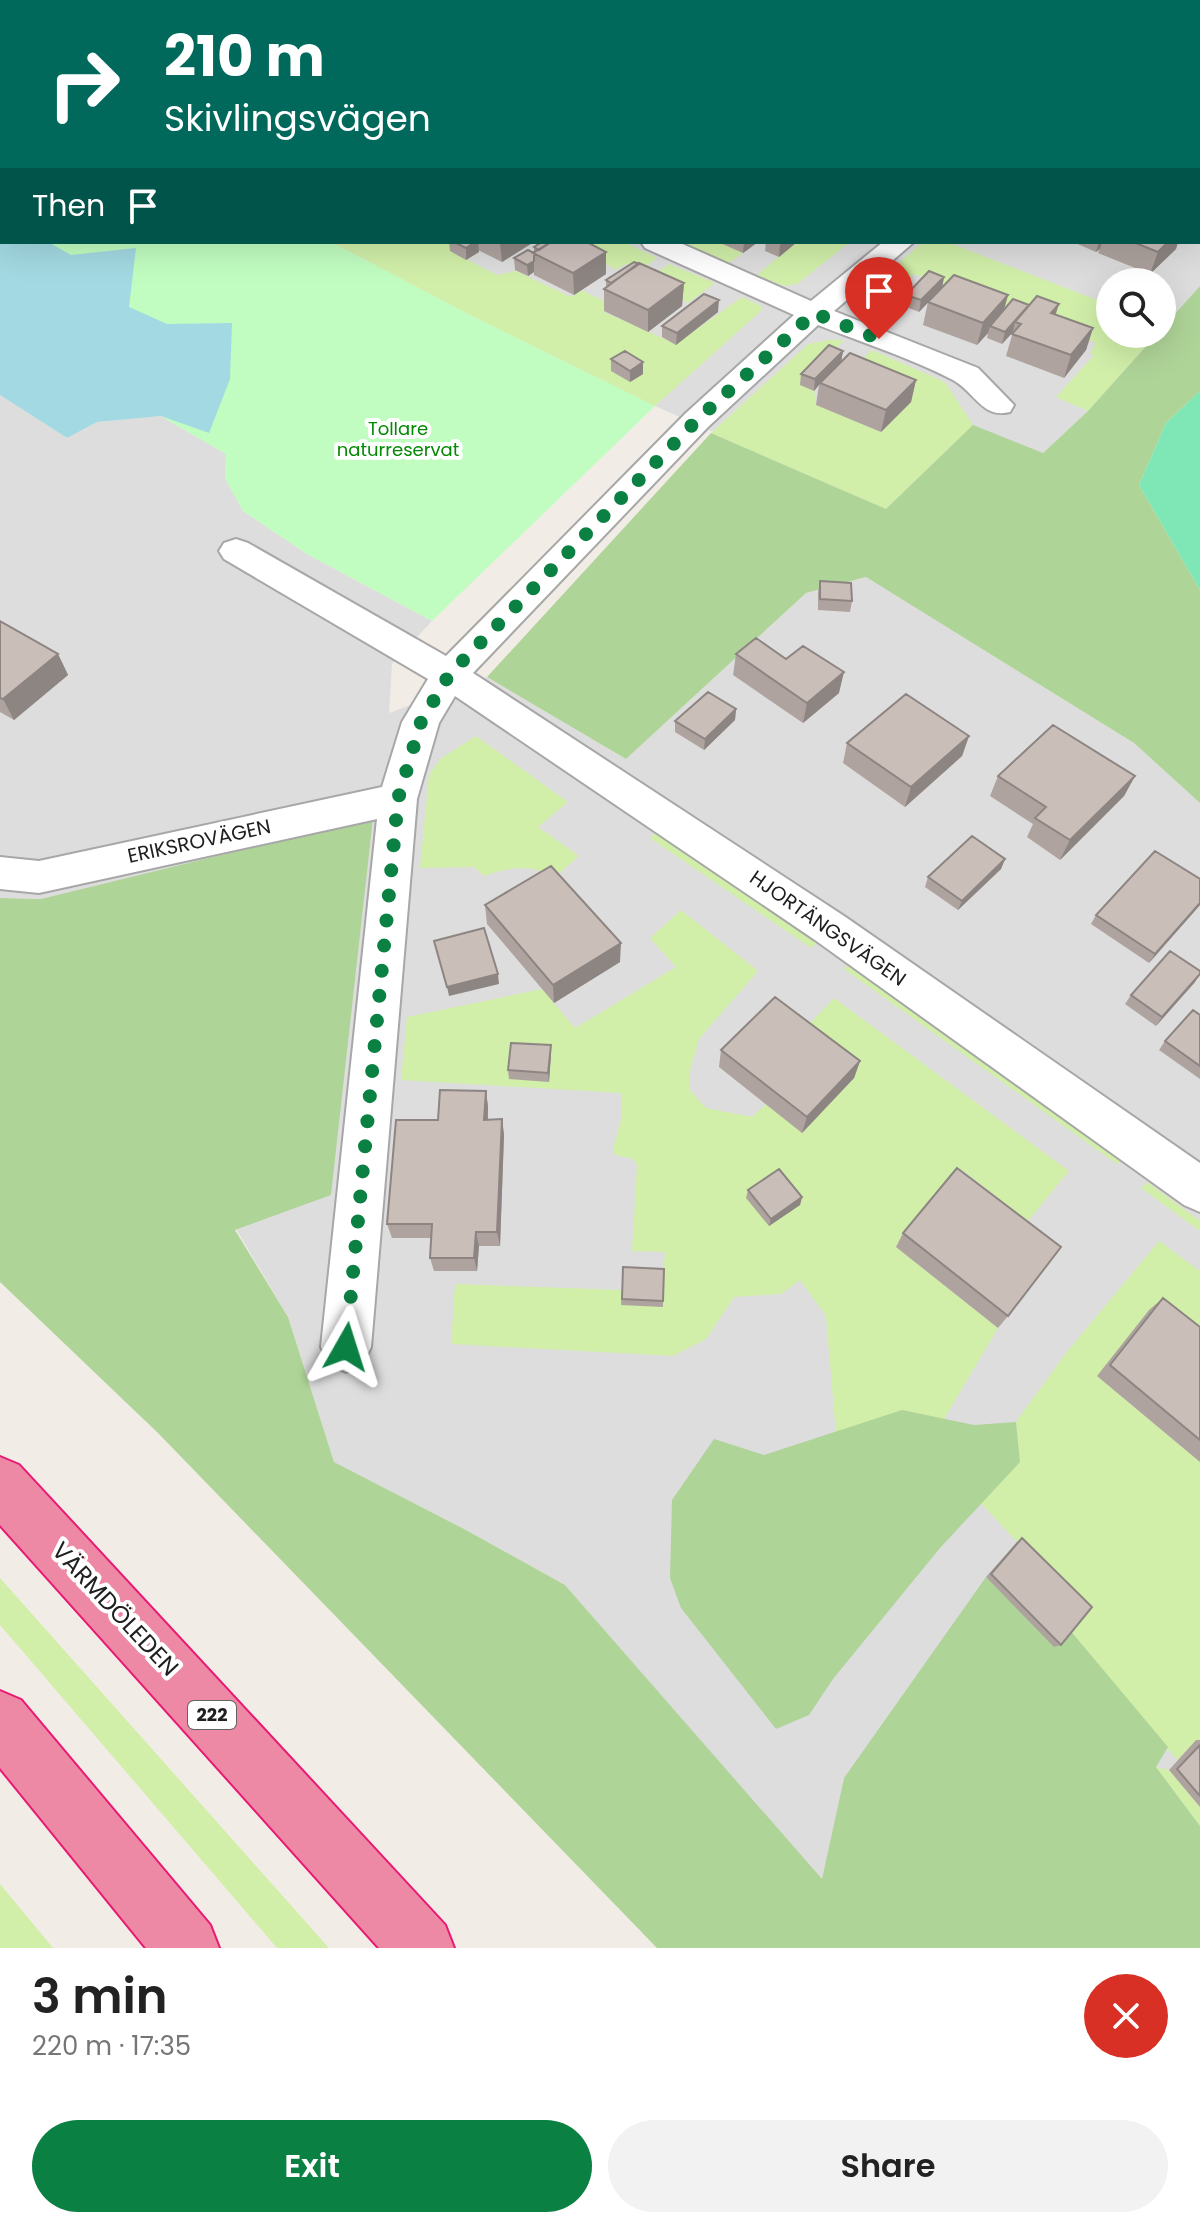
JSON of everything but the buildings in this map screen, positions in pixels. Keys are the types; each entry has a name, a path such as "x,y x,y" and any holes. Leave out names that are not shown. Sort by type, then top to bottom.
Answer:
{"highway":[{"name":"VÄRMDÖLEDEN","path":"0,1484 422,1948"},
{"path":"0,1721 187,1948"}],"street":[{"path":"659,244 814,313 967,375 999,405"},
{"path":"346,1347 398,799 421,722 449,675 697,420 814,313 898,244"},
{"name":"HJORTÄNGSVÄGEN","path":"236,551 449,675 847,941 1200,1190"},
{"name":"ERIKSROVÄGEN","path":"0,873 39,877 398,799"}],"shaded area":[{"path":"335,244 1200,244 1200,286 1176,313 1176,268 1096,268 1096,348 1144,348 1088,411 1043,453 886,509 655,406"},
{"path":"0,395 67,438 97,422 161,416 226,454 225,478 243,511 307,554 432,621 392,664 389,713 487,677 626,759 806,593 866,577 1134,743 1200,803 1200,1826 1156,1767 844,1778 822,1880 565,1585 334,1462 288,1317 41,899 0,898"}],"green space":[{"name":"Tollare naturreservat","path":"0,244 335,244 655,406 432,621 307,554 243,511 225,478 226,454 0,322"},
{"path":"335,244 457,244 451,251 497,275 516,271 571,297 581,290 612,305 604,312 676,344 742,297 761,306 762,310 655,406"},
{"path":"585,244 628,244 657,258 639,271 625,264 616,270 579,248"},
{"path":"682,244 723,244 743,253 728,264"},
{"path":"794,244 847,244 797,284 784,286 757,275"},
{"path":"921,244 952,244 1096,300 1096,343 914,274 866,320 857,316 856,301"},
{"path":"669,264 715,283 688,303 666,292 649,278"},
{"path":"1200,286 1200,391 1166,423 1139,485 1200,590 1200,803 1134,743 866,577 806,593 626,759 487,677 711,433 886,509 973,425 1043,453 1088,411 1144,348 1176,348 1176,313"},
{"path":"844,340 801,385 814,391 816,405 881,432 910,402 846,375 872,350 945,382 973,425 886,509 711,433 808,344"},
{"path":"1096,343 1096,348 1144,348 1088,411 1056,397 1094,355 1090,353"},
{"path":"1200,391 1200,590 1139,485 1166,423"},
{"path":"476,736 568,802 538,827 579,856 554,878 528,868 503,870 484,876 474,867 420,868 429,775 440,759"},
{"path":"373,818 331,1195 235,1230 288,1317 334,1462 565,1585 822,1879 844,1778 986,1577 1069,1629 1168,1747 1156,1767 1200,1826 1200,1948 657,1948 158,1433 0,1282 0,898 41,899"},
{"path":"657,832 818,941 811,948 650,838"},
{"path":"681,910 758,971 699,1039 689,1074 690,1090 706,1108 752,1117 766,1104 798,1036 834,998 1069,1171 1028,1221 961,1169 896,1247 998,1328 944,1419 902,1410 836,1434 826,1316 800,1280 781,1294 734,1297 706,1339 673,1356 451,1344 455,1284 622,1290 663,1276 665,1252 632,1251 637,1165 633,1159 615,1155 613,1149 621,1120 621,1093 401,1080 407,1017 542,989 575,1028 676,967 650,938"},
{"path":"850,963 1123,1156 1117,1164 844,969"},
{"path":"1147,1182 1200,1221 1200,1231 1141,1188"},
{"path":"1159,1241 1200,1271 1200,1351 1097,1376 1200,1462 1200,1745 1196,1741 1177,1760 1069,1629 1017,1542 981,1503 1020,1462 1016,1422 1066,1353"},
{"path":"902,1410 974,1425 1016,1422 1020,1462 940,1548 833,1679 809,1715 776,1729 681,1608 670,1578 672,1500 714,1439 764,1455"},
{"path":"0,1578 329,1948 277,1948 0,1625"},
{"path":"1156,1767 1169,1770 1200,1807 1200,1826"},
{"path":"0,1884 53,1948 0,1948"}],"water":[{"path":"0,244 52,244 71,255 136,248 129,307 167,324 232,323 230,379 209,433 161,416 97,422 67,438 0,395"}],"route":[{"path":"346,1347 398,799 421,722 449,675 697,420 814,313 879,339"}]}
